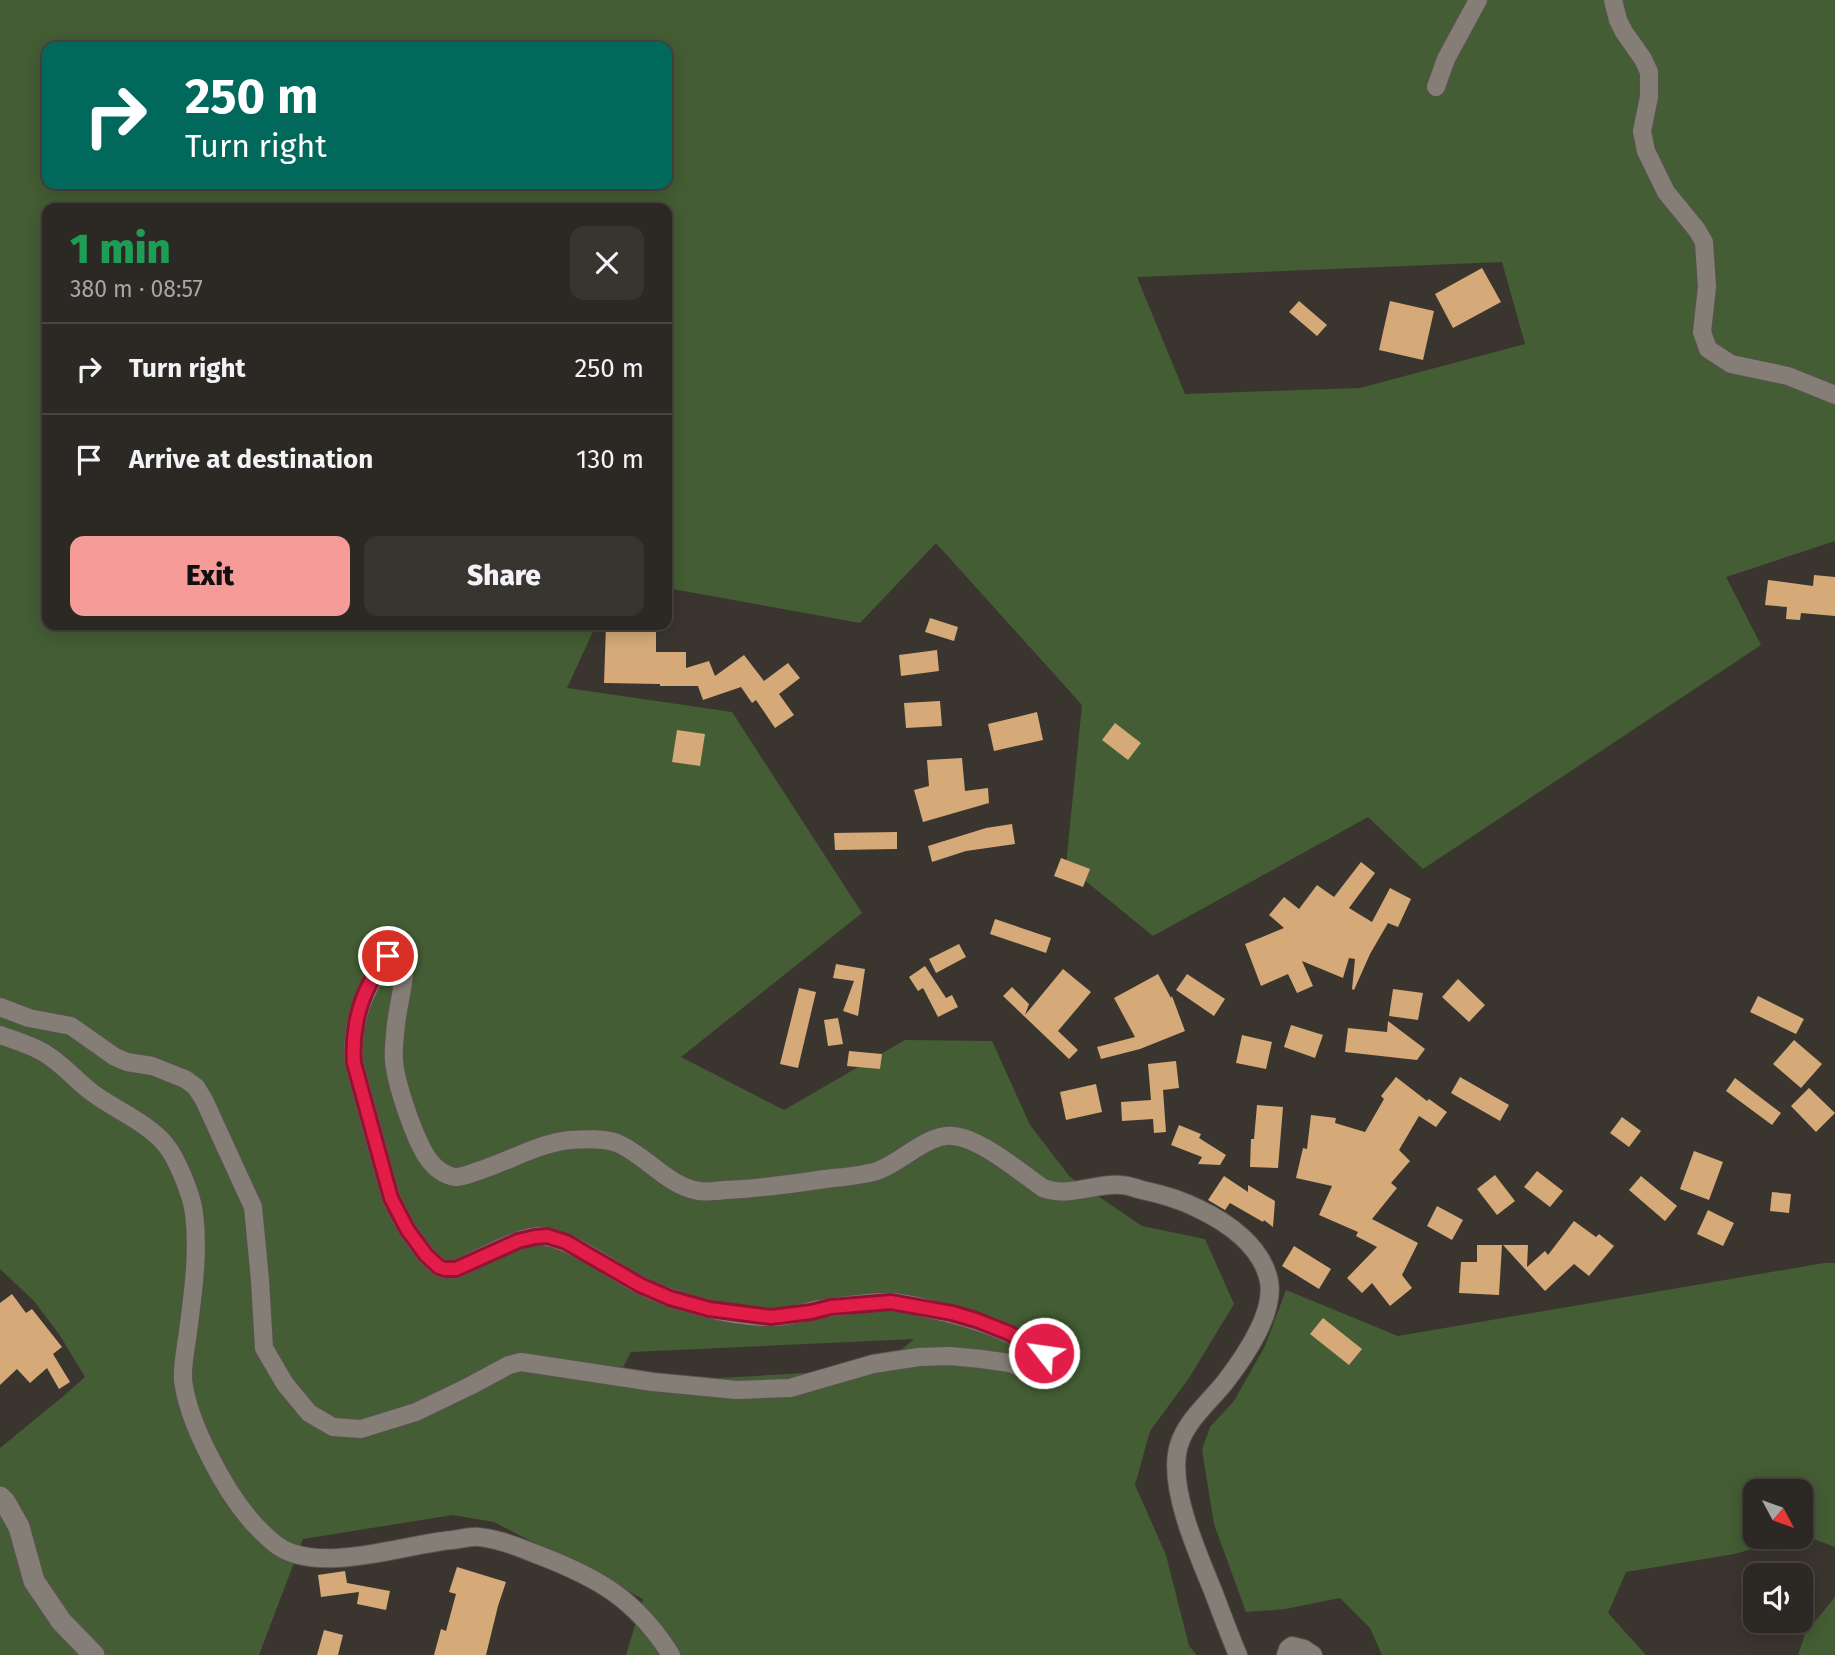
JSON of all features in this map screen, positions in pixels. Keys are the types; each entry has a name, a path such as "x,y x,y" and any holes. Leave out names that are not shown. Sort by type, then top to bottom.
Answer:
{"street":[{"path":"1436,88 1446,59 1478,0"},
{"path":"1614,0 1624,33 1649,72 1649,97 1642,131 1646,151 1666,192 1704,242 1707,286 1702,332 1708,349 1731,364 1788,376 1835,395"},
{"path":"0,1007 29,1018 71,1026 115,1057 152,1066 185,1079 196,1087 253,1207 264,1348 285,1384 309,1413 333,1427 361,1429 416,1412 509,1365 521,1362 653,1382 737,1390 790,1388 873,1364 919,1357 950,1356 1010,1363 1035,1373 1046,1370 1048,1366 1044,1353 1009,1333 952,1313 891,1302 831,1307 771,1317 709,1309 670,1298 640,1285 566,1242 547,1236 518,1241 456,1269 439,1267 426,1255 407,1229 391,1198 354,1063 352,1042 369,985 401,941 405,970 393,1059 404,1104 418,1140 428,1159 442,1172 455,1177 493,1167 523,1153 568,1140 604,1140 628,1149 683,1186 699,1191 748,1189 877,1171 946,1135 972,1140 1053,1192 1122,1185 1171,1197 1208,1214 1237,1232 1265,1267 1269,1283 1269,1300 1264,1320 1255,1337 1228,1378 1190,1423 1177,1456 1177,1482 1196,1551 1238,1655"},
{"path":"0,1035 52,1058 90,1091 153,1132 165,1144 174,1159 194,1211 195,1260 183,1376 187,1402 197,1430 228,1487 264,1533 279,1546 294,1553 332,1558 356,1557 479,1537 514,1545 608,1587 632,1605 651,1625 671,1655"},
{"path":"0,1497 19,1527 34,1581 61,1621 94,1655"},
{"path":"1286,1655 1292,1646 1304,1649 1312,1655"}],"green space":[{"path":"0,0 1835,0 1835,541 1726,577 1761,645 1423,869 1368,817 1153,936 1066,865 1082,705 936,543 860,623 672,589 672,203 42,203 42,630 594,630 567,688 732,712 862,913 681,1057 784,1110 905,1040 992,1041 1030,1125 1070,1177 1142,1226 1205,1239 1234,1304 1189,1378 1150,1431 1135,1485 1166,1555 1189,1646 1197,1655 626,1655 643,1599 494,1522 453,1515 303,1539 259,1655 0,1655 0,1448 85,1377 59,1334 33,1300 0,1269","holes":["1502,262 1525,344 1360,388 1185,394 1137,277","914,1339 878,1369 614,1384 631,1352"]},
{"path":"1835,1263 1835,1547 1813,1539 1813,1479 1743,1479 1743,1549 1752,1549 1626,1572 1608,1613 1646,1655 1382,1655 1370,1628 1340,1598 1285,1609 1246,1612 1214,1524 1202,1450 1210,1427 1234,1401 1265,1346 1286,1290 1398,1336"},
{"path":"1835,1597 1835,1655 1798,1655 1805,1634 1813,1633 1813,1624"}],"building":[{"path":"1482,268 1501,302 1453,328 1435,294"},
{"path":"1299,301 1327,325 1317,336 1289,312"},
{"path":"1390,301 1434,311 1423,360 1379,350"},
{"path":"1814,575 1835,577 1835,616 1801,613 1800,620 1786,619 1787,607 1765,605 1768,580 1813,586"},
{"path":"930,618 958,627 954,641 925,632"},
{"path":"606,630 656,630 656,652 686,652 686,668 709,661 715,676 744,655 764,681 788,663 800,678 779,694 794,715 775,728 756,700 752,703 741,687 703,700 698,686 604,683"},
{"path":"937,650 939,671 901,676 899,655"},
{"path":"940,701 942,726 906,728 904,703"},
{"path":"1037,712 1043,740 994,751 988,724"},
{"path":"1115,723 1141,743 1128,760 1102,740"},
{"path":"677,730 705,734 700,766 672,762"},
{"path":"962,758 965,791 988,788 989,803 923,822 914,790 929,786 927,760"},
{"path":"1012,824 1015,844 966,851 932,862 928,846 986,828"},
{"path":"897,832 897,849 835,850 834,833"},
{"path":"1061,858 1090,869 1083,887 1054,876"},
{"path":"1361,862 1375,873 1349,908 1372,922 1390,888 1411,899 1398,927 1388,923 1354,990 1355,959 1349,958 1343,978 1302,961 1313,986 1297,993 1288,974 1261,986 1245,944 1284,928 1269,915 1284,897 1299,909 1317,885 1334,897"},
{"path":"995,919 1051,938 1046,953 990,934"},
{"path":"959,944 966,957 936,973 929,959"},
{"path":"836,964 865,969 858,1016 843,1011 854,981 833,978"},
{"path":"925,966 946,998 952,995 958,1007 938,1017 923,988 918,991 909,977"},
{"path":"1063,969 1091,992 1058,1031 1078,1050 1069,1059 1003,996 1012,987 1029,1004 1025,1015"},
{"path":"1158,974 1171,998 1172,996 1185,1031 1140,1049 1101,1059 1097,1047 1135,1037 1114,998"},
{"path":"1187,974 1225,999 1214,1016 1176,990"},
{"path":"1458,979 1485,1005 1469,1022 1442,997"},
{"path":"799,988 816,992 798,1068 780,1064"},
{"path":"1393,989 1423,993 1418,1020 1389,1016"},
{"path":"1758,996 1804,1019 1796,1034 1750,1012"},
{"path":"838,1018 843,1044 828,1046 824,1020"},
{"path":"1388,1021 1425,1049 1417,1060 1345,1052 1348,1028 1387,1032"},
{"path":"1291,1025 1323,1035 1315,1058 1284,1047"},
{"path":"1242,1035 1272,1042 1266,1069 1236,1063"},
{"path":"1794,1040 1822,1064 1801,1088 1773,1064"},
{"path":"849,1051 882,1054 880,1069 847,1066"},
{"path":"1176,1061 1179,1088 1163,1090 1166,1132 1154,1133 1153,1119 1122,1121 1121,1102 1151,1100 1148,1064"},
{"path":"1396,1077 1427,1101 1429,1099 1447,1112 1436,1127 1419,1116 1399,1150 1410,1161 1391,1183 1397,1188 1372,1219 1418,1243 1402,1275 1412,1288 1390,1306 1372,1283 1362,1293 1347,1278 1377,1247 1356,1236 1358,1232 1319,1215 1332,1186 1296,1178 1303,1148 1307,1149 1311,1115 1336,1118 1335,1123 1365,1132 1384,1099 1381,1096"},
{"path":"1460,1077 1509,1105 1500,1121 1451,1093"},
{"path":"1735,1078 1781,1113 1772,1125 1726,1091"},
{"path":"1096,1084 1102,1112 1066,1120 1060,1092"},
{"path":"1809,1088 1835,1113 1816,1132 1791,1106"},
{"path":"1257,1105 1283,1107 1278,1168 1250,1167 1251,1139 1254,1139"},
{"path":"1622,1117 1641,1131 1629,1147 1610,1133"},
{"path":"1179,1125 1201,1134 1199,1138 1226,1155 1220,1165 1198,1164 1202,1157 1171,1145"},
{"path":"1694,1151 1723,1162 1709,1200 1680,1189"},
{"path":"1537,1171 1563,1191 1550,1207 1524,1187"},
{"path":"1495,1175 1515,1201 1497,1215 1477,1189"},
{"path":"1224,1176 1248,1192 1248,1185 1275,1201 1273,1227 1230,1203 1225,1210 1208,1200"},
{"path":"1641,1176 1677,1206 1665,1221 1629,1190"},
{"path":"1772,1192 1791,1194 1789,1213 1770,1211"},
{"path":"1437,1206 1463,1220 1452,1240 1427,1226"},
{"path":"1708,1210 1734,1223 1723,1246 1697,1234"},
{"path":"1574,1221 1596,1237 1599,1234 1614,1246 1589,1276 1574,1264 1545,1291 1503,1245 1528,1245 1527,1267 1545,1251 1548,1255"},
{"path":"1477,1245 1502,1245 1499,1295 1459,1293 1461,1262 1477,1262"},
{"path":"1294,1246 1331,1269 1319,1289 1282,1266"},
{"path":"12,1294 26,1313 32,1309 62,1347 53,1354 70,1382 59,1389 47,1368 30,1383 17,1369 0,1385 0,1303"},
{"path":"1323,1318 1362,1349 1349,1365 1310,1334"},
{"path":"457,1567 506,1582 486,1655 434,1655 441,1629 446,1631 456,1594 449,1592"},
{"path":"345,1571 347,1583 390,1591 386,1610 357,1604 359,1592 321,1597 318,1575"},
{"path":"324,1630 343,1635 338,1655 317,1655"}],"route":[{"path":"388,956 369,985 356,1023 352,1042 354,1063 391,1198 407,1229 426,1255 439,1267 456,1269 518,1241 547,1236 566,1242 640,1285 670,1298 709,1309 771,1317 831,1307 891,1302 976,1320 1009,1333 1044,1353"}]}
